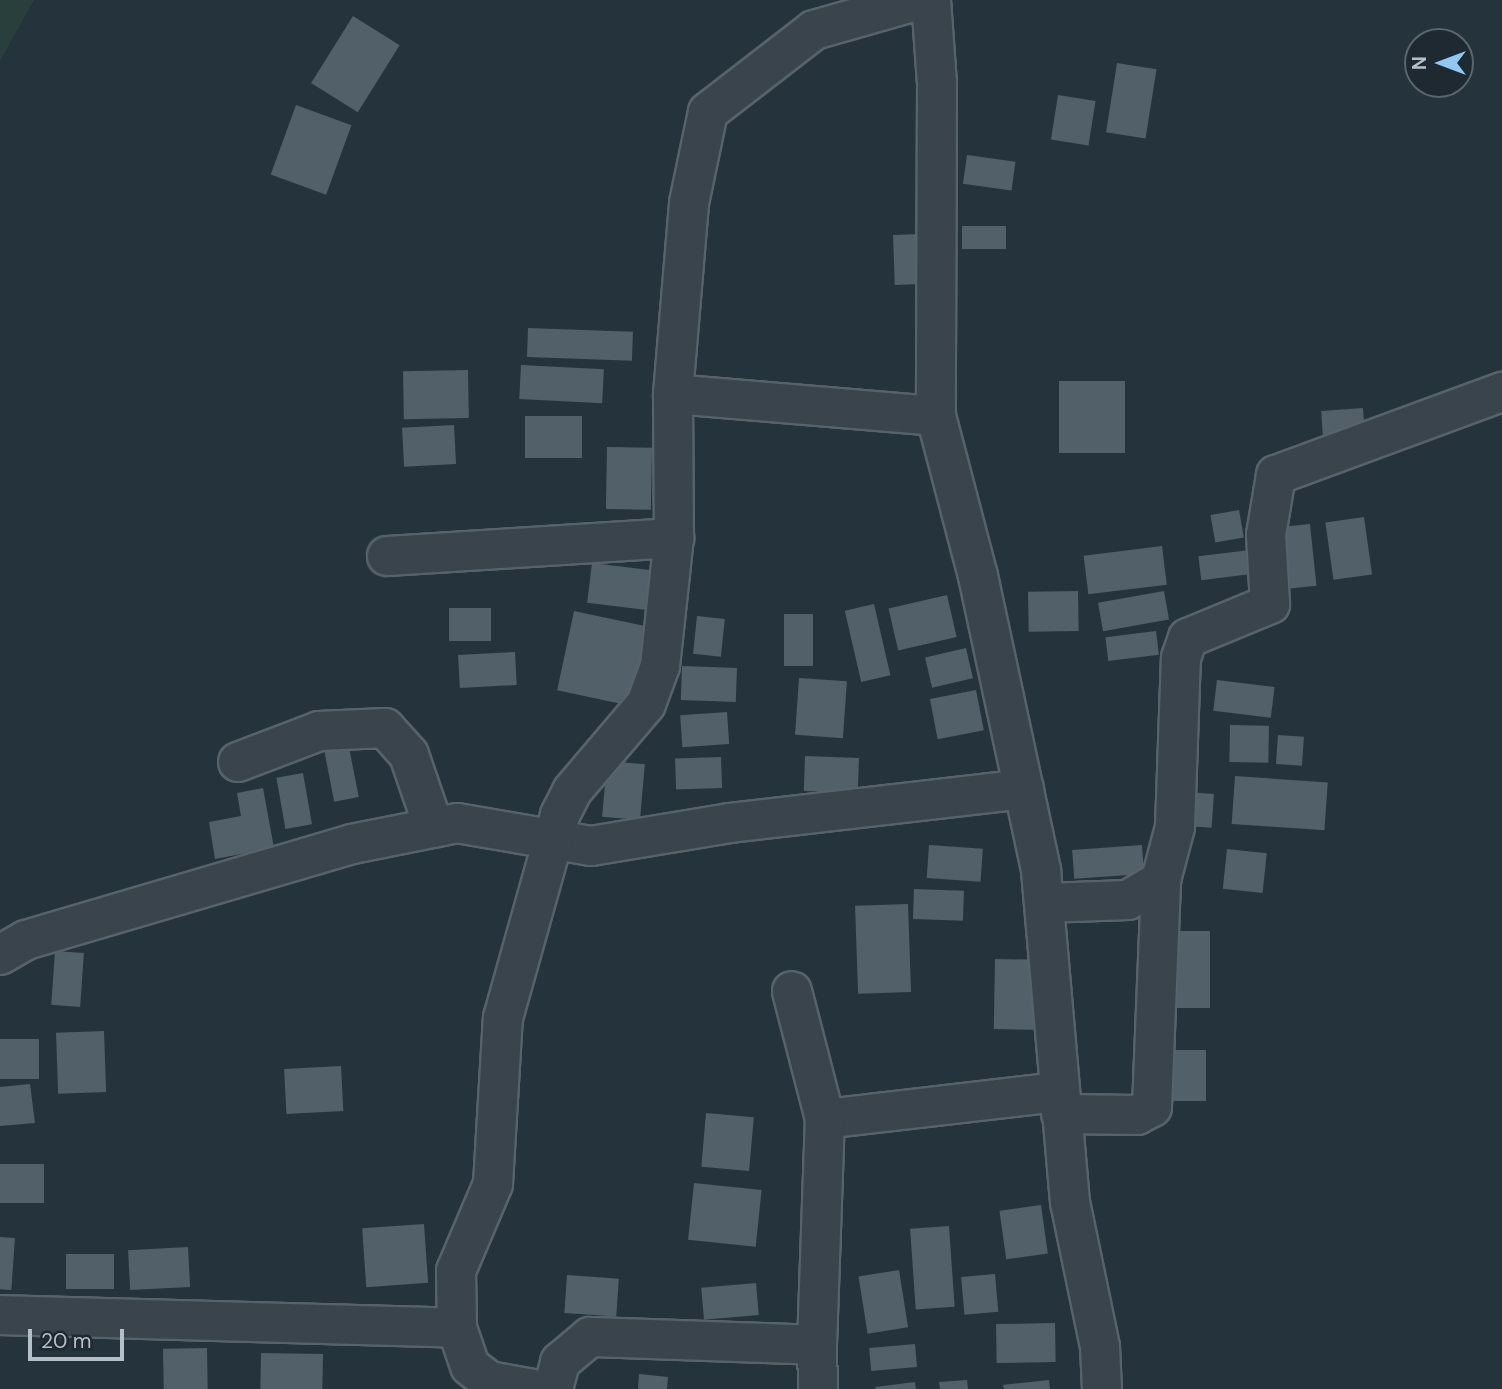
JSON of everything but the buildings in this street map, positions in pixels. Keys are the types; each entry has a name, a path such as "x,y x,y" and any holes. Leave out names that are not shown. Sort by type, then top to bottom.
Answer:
{"street":[{"path":"533,1389 476,1372 457,1328 456,1270 497,1161 503,1018 554,839 572,791 646,704 660,666 674,538 673,394 689,203 708,112 814,30 919,0"},
{"path":"930,0 937,83 936,416 1024,789 1045,903 1059,1103 1102,1389"},
{"path":"825,1119 1059,1103 1137,1115 1152,1107 1161,880 1175,827 1181,658 1188,638 1270,604 1266,535 1276,475 1502,392"},
{"path":"673,394 936,416"},
{"path":"387,556 674,538"},
{"path":"238,762 319,731 385,728 409,755 434,828"},
{"path":"0,955 26,940 352,844 434,828 502,827 591,846 743,821 1024,789"},
{"path":"1045,903 1128,900 1161,880"},
{"path":"792,991 825,1119 817,1345 818,1389"},
{"path":"0,1315 457,1328"},
{"path":"553,1389 560,1362 590,1337 817,1345"}],"green space":[{"path":"0,0 34,0 0,61"}]}
